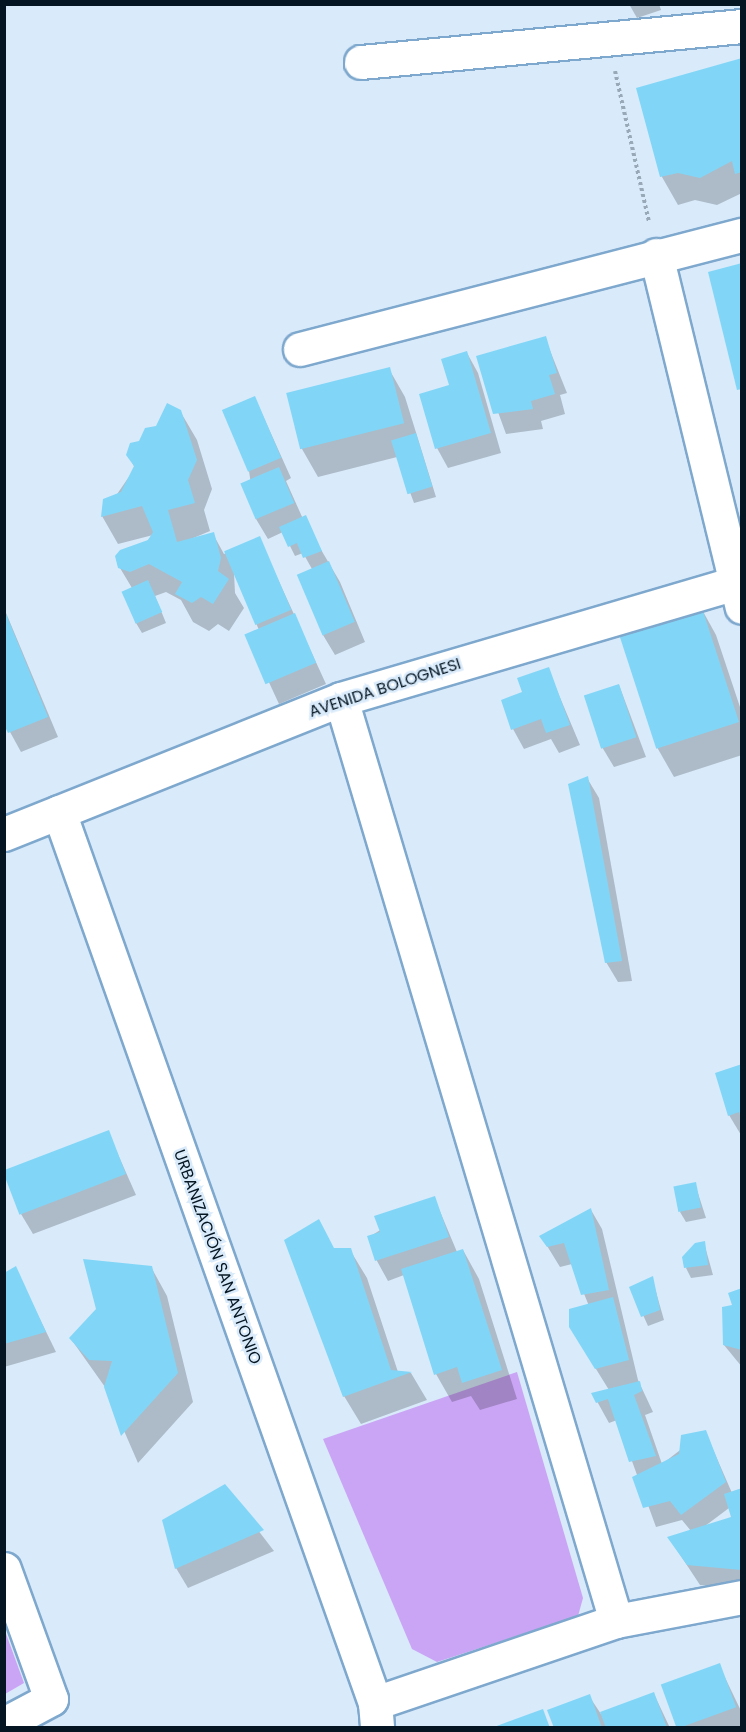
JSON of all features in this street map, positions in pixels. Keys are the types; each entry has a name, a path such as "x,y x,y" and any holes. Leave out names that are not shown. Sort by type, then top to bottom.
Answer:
{"street":[{"path":"361,62 741,26"},
{"path":"300,349 656,255 741,235"},
{"path":"656,255 739,590"},
{"name":"AVENIDA BOLOGNESI","path":"4,834 341,699 739,590"},
{"path":"341,699 616,1622"},
{"name":"URBANIZACIÓN SAN ANTONIO","path":"59,812 376,1715"},
{"path":"4,1569 51,1699 4,1724"},
{"path":"376,1715 616,1622 741,1598"}],"path":[{"path":"608,38 656,255"}],"shaded area":[{"path":"517,1372 583,1598 578,1616 437,1662 412,1649 323,1439"},
{"path":"5,1631 24,1683 4,1694"}],"building":[{"path":"742,58 742,172 735,174 732,161 700,178 678,173 660,177 636,88"},
{"path":"742,263 742,389 737,390 708,272"},
{"path":"546,336 557,373 549,375 555,394 531,401 533,409 493,414 476,356"},
{"path":"467,351 491,433 435,449 419,394 449,385 441,359"},
{"path":"390,367 404,423 300,449 286,393"},
{"path":"255,396 281,458 248,472 222,410"},
{"path":"167,403 181,410 197,460 188,480 195,503 168,510 177,542 214,532 221,558 218,571 229,579 213,604 201,597 192,603 175,594 182,582 149,564 130,572 118,568 115,556 120,550 148,540 153,532 142,506 101,517 103,499 121,492 134,466 126,455 130,443 139,441 145,428 156,426"},
{"path":"416,433 432,487 408,494 391,441"},
{"path":"279,467 294,503 256,519 240,483"},
{"path":"306,515 322,551 303,558 297,543 288,547 279,527"},
{"path":"260,536 291,610 255,625 224,551"},
{"path":"329,561 355,622 323,635 297,575"},
{"path":"148,580 162,612 136,624 122,592"},
{"path":"701,605 739,722 656,749 618,632"},
{"path":"4,609 48,717 8,733 4,725"},
{"path":"295,613 316,663 265,684 244,634"},
{"path":"549,667 570,725 546,733 541,719 511,730 501,700 522,692 517,678"},
{"path":"619,684 636,737 601,749 584,695"},
{"path":"588,776 622,961 605,963 568,784"},
{"path":"742,1064 741,1119 739,1112 728,1116 715,1073"},
{"path":"109,1130 126,1174 19,1215 4,1170"},
{"path":"696,1182 701,1208 678,1212 673,1186"},
{"path":"435,1196 449,1237 375,1261 367,1236 380,1232 374,1216"},
{"path":"591,1208 609,1290 581,1295 564,1243 547,1247 539,1236"},
{"path":"319,1219 334,1248 351,1248 391,1370 412,1372 343,1397 284,1240"},
{"path":"705,1241 708,1265 684,1268 682,1257 695,1243"},
{"path":"463,1249 502,1370 462,1383 457,1367 434,1375 401,1269"},
{"path":"83,1259 152,1266 178,1373 121,1436 104,1387 112,1361 89,1360 69,1338 96,1309"},
{"path":"16,1266 46,1332 4,1344 4,1273"},
{"path":"653,1276 660,1310 641,1317 629,1287"},
{"path":"742,1288 742,1350 723,1345 722,1307 732,1305 728,1293"},
{"path":"613,1297 629,1360 595,1369 569,1327 569,1309"},
{"path":"640,1381 642,1391 634,1395 656,1456 629,1462 608,1399 596,1403 591,1393"},
{"path":"706,1430 726,1482 681,1515 670,1501 643,1508 632,1477 679,1454 681,1435"},
{"path":"225,1484 264,1530 175,1569 162,1520"},
{"path":"742,1488 742,1570 687,1565 667,1537 731,1517 724,1494"},
{"path":"720,1663 736,1707 677,1728 661,1685"},
{"path":"654,1692 667,1728 606,1728 600,1712"},
{"path":"590,1694 602,1728 554,1728 547,1710"},
{"path":"543,1709 550,1728 494,1728 494,1727"}]}
